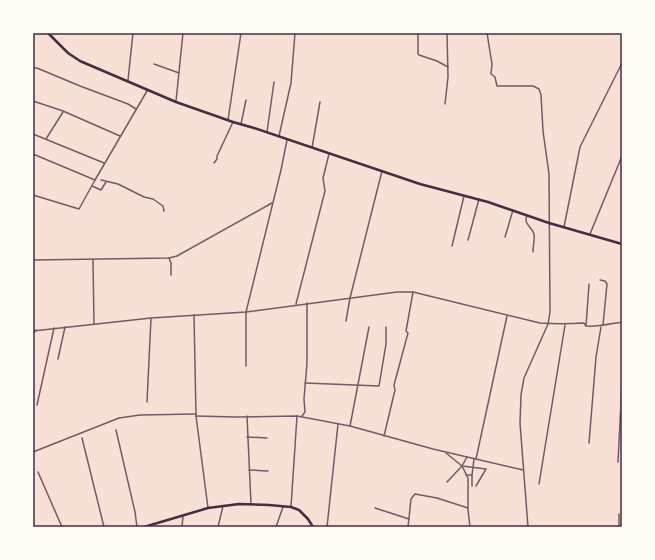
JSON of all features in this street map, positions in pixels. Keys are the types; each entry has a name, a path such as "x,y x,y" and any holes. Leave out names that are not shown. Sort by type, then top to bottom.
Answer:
{"main road":[{"path":"48,33 68,53 80,61 128,80 176,102 420,184 513,210 549,223 622,244"},
{"path":"144,527 208,508 251,504 292,507 299,510 308,519 313,527"}],"street":[{"path":"128,80 134,33"},
{"path":"176,102 183,33"},
{"path":"228,120 242,33"},
{"path":"279,136 291,83 295,33"},
{"path":"418,33 418,54 448,67"},
{"path":"445,104 448,67 447,33"},
{"path":"488,33 492,64 491,74 494,77 497,86 536,86 539,89 541,95 543,131 549,174 551,305 548,324 524,378 521,395 520,423 528,527"},
{"path":"564,227 580,147 622,63"},
{"path":"154,64 179,73"},
{"path":"33,68 37,68 128,104 136,109"},
{"path":"267,132 274,82"},
{"path":"33,195 79,209 147,90"},
{"path":"241,124 246,100"},
{"path":"33,101 63,111 120,136"},
{"path":"312,148 320,102"},
{"path":"46,139 63,111"},
{"path":"214,163 234,122"},
{"path":"33,134 104,163"},
{"path":"246,366 246,312 288,140"},
{"path":"33,154 95,180"},
{"path":"296,304 325,191 323,178 330,154"},
{"path":"589,235 622,156"},
{"path":"346,321 350,298 382,171"},
{"path":"101,180 118,184 144,197 153,199 164,206 164,211"},
{"path":"92,186 101,190 106,182"},
{"path":"452,246 464,196"},
{"path":"468,240 479,200"},
{"path":"33,260 169,258 177,256 272,204"},
{"path":"505,237 513,210"},
{"path":"527,215 526,223 534,234 532,252"},
{"path":"169,258 171,263 171,275"},
{"path":"93,260 94,324"},
{"path":"600,280 606,282 607,284 603,325"},
{"path":"586,326 589,284"},
{"path":"33,334 34,330 151,318 246,312 296,304 397,292 413,292 540,324 554,323 565,325 584,323 586,326 600,326 622,322"},
{"path":"384,436 395,390 394,385 408,333 406,331 413,292"},
{"path":"302,417 305,412 304,399 307,363 307,303"},
{"path":"194,315 196,415 208,508"},
{"path":"472,486 473,468 507,316"},
{"path":"147,402 151,318"},
{"path":"539,484 565,325"},
{"path":"590,443 596,357 600,326"},
{"path":"58,360 65,327"},
{"path":"350,426 369,327"},
{"path":"305,383 379,386 386,344 386,327"},
{"path":"37,405 54,328"},
{"path":"618,462 622,382"},
{"path":"33,452 119,418 140,415 235,417 297,416 350,426 445,452 523,470"},
{"path":"247,416 251,504"},
{"path":"292,507 297,416"},
{"path":"327,527 338,424"},
{"path":"116,430 135,512 136,527"},
{"path":"247,437 267,438"},
{"path":"82,438 104,527"},
{"path":"445,452 462,466 468,478 468,508 470,527"},
{"path":"447,482 462,466 467,457"},
{"path":"462,466 486,469 476,486"},
{"path":"249,470 268,471"},
{"path":"38,472 62,527"},
{"path":"466,475 472,475"},
{"path":"408,527 411,499 415,494 437,498 468,508"},
{"path":"218,527 223,506"},
{"path":"276,527 284,506"},
{"path":"375,508 409,519"},
{"path":"618,527 619,514"},
{"path":"182,527 183,516"}]}
